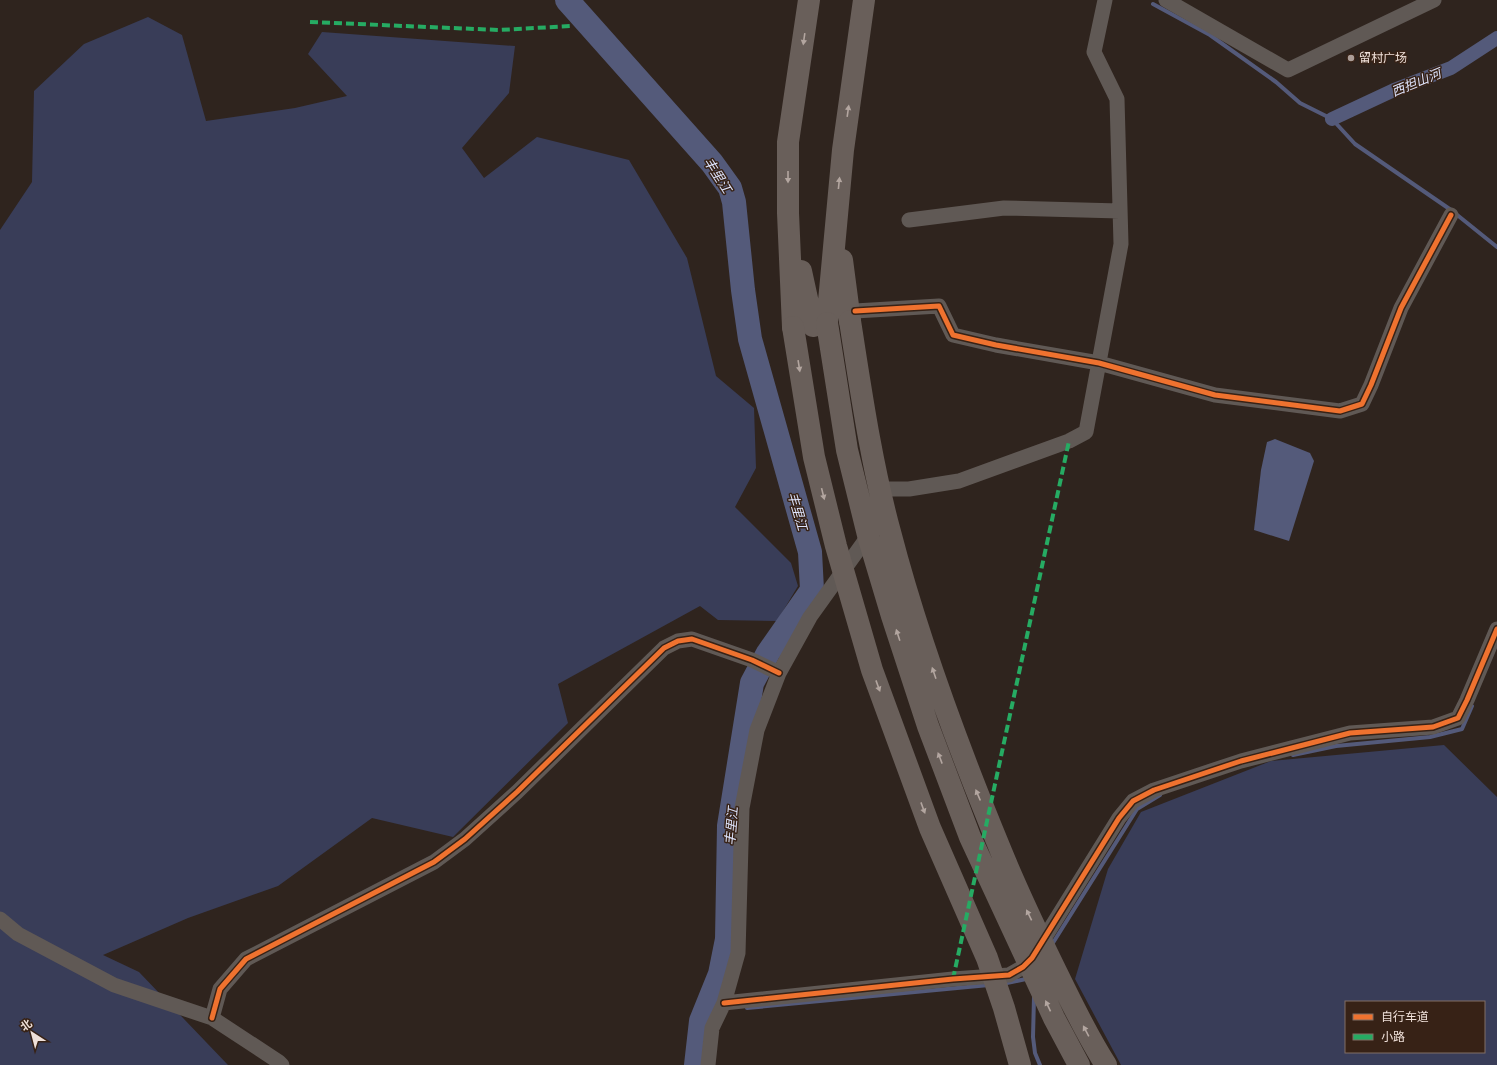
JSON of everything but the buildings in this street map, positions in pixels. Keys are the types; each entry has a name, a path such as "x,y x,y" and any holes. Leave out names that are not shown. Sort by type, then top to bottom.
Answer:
{"highway":[{"path":"809,0 788,142 788,213 811,325 834,453 854,535 878,620 914,731 957,841 1007,954 1063,1065"},
{"path":"864,0 843,150 836,217 811,325 814,457 836,546 872,670 930,828 987,958 1004,1008 1020,1065"},
{"path":"836,217 870,444 889,531 912,610 973,784 1021,898 1071,1002 1106,1065"},
{"path":"811,325 847,450 886,595 928,726 970,837 1054,1018 1079,1065"}],"street":[{"path":"879,489 909,489 959,481 1069,441 1086,432 1121,244 1117,99 1094,52 1105,0"},
{"path":"1166,0 1288,70 1434,0"},
{"path":"908,220 1004,208 1120,211"},
{"path":"852,316 939,306 953,335 996,346 1099,363 1214,395 1340,411 1362,404 1401,308 1450,215"},
{"path":"708,1065 712,1028 724,1003 738,953 742,808 757,730 776,671 810,617 870,534 874,522"},
{"path":"724,1003 953,979 1009,975 1023,967 1032,958 1119,818 1133,801 1154,790 1241,761 1350,733 1433,727 1458,718 1497,629"},
{"path":"212,1018 220,989 246,959 434,862 453,849 517,792 664,648 678,641 692,639 752,660 776,671"},
{"path":"0,919 18,934 114,985 212,1018 282,1065"}],"shaded area":[{"path":"148,17 182,35 206,121 295,108 347,96 308,54 322,32 515,46 509,93 462,148 484,178 537,137 629,160 687,258 716,376 754,408 756,468 735,507 791,563 798,586 777,621 718,620 700,606 558,684 568,723 453,837 372,818 278,886 188,918 103,955 139,972 228,1065 0,1065 0,230 32,182 34,91 84,44"},
{"path":"1275,439 1310,453 1314,461 1289,541 1254,530 1261,470 1267,442"},
{"path":"1444,745 1497,797 1497,1065 1121,1065 1075,979 1108,869 1141,812 1271,761"}],"waterway":[{"name":"丰里江","path":"567,0 712,163 730,188 734,202 743,290 750,339 810,552 812,590 768,653 752,683 729,826 727,939 720,974 701,1021 696,1065"},
{"name":"西担山河","path":"1153,4 1210,35 1276,82 1300,103 1332,119 1355,144 1451,210 1497,247"},
{"name":"西担山河","path":"1332,119 1394,90 1451,68 1497,38"},
{"path":"1293,755 1336,746 1430,737 1462,729 1472,706"},
{"path":"1051,946 1137,809 1160,795"},
{"path":"1002,984 1026,979 1028,977"},
{"path":"747,1008 989,985"},
{"path":"1034,997 1033,1037 1035,1053 1040,1065"}],"marked path":[{"path":"310,22 499,30 571,26"},
{"path":"953,979 1069,441"}],"cycle path":[{"path":"855,311 939,306 953,335 996,345 1099,363 1215,395 1340,411 1362,404 1401,308 1451,215"},
{"path":"724,1003 953,979 1009,975 1023,967 1032,958 1119,818 1133,801 1154,790 1241,761 1350,733 1433,727 1458,718 1497,629"},
{"path":"212,1018 220,989 246,959 434,862 465,839 517,792 664,648 678,641 692,639 752,660 779,673"}],"place":[{"name":"留村广场","path":"1351,58"}]}
